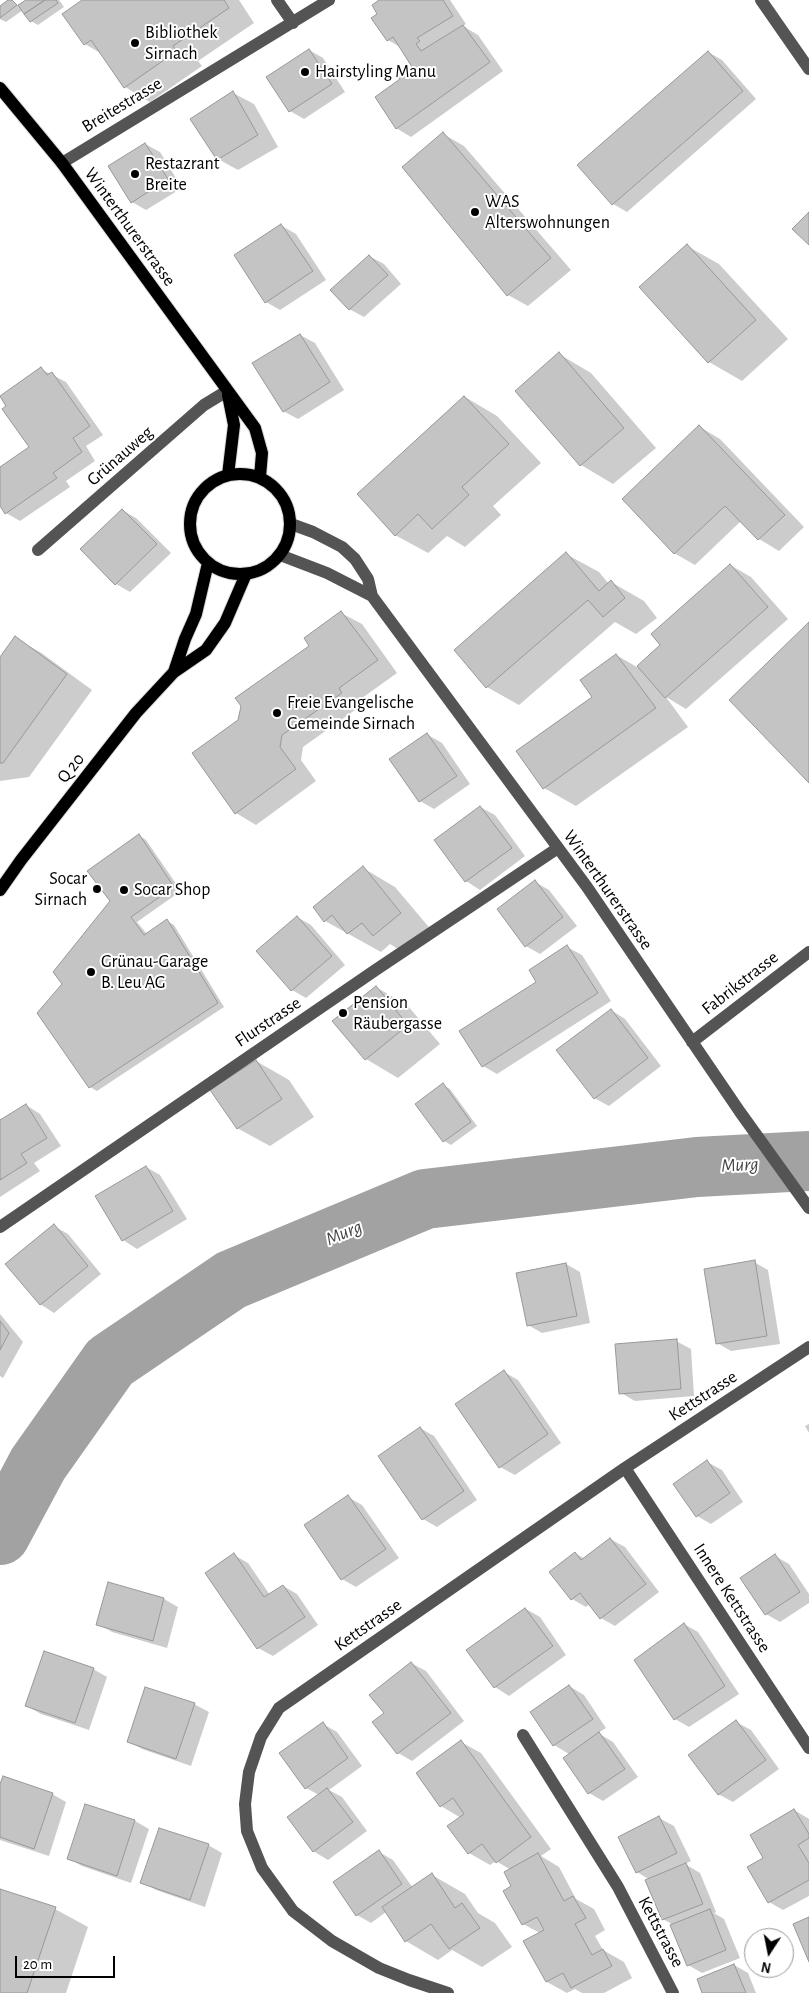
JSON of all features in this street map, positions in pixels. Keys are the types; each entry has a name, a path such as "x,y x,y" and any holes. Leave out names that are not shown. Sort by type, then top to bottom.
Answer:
{"main road":[{"name":"Winterthurerstrasse","path":"0,88 62,163 226,391 255,428 262,453 260,477"},
{"name":"Winterthurerstrasse","path":"226,391 234,425 228,475"},
{"path":"239,474 260,477 272,485 282,496 289,510 291,524 288,541 280,555 259,571 246,574 232,574 220,570 208,563 198,551 191,536 190,521 194,505 202,491 214,481 228,475 239,474"},
{"name":"Q 20","path":"174,672 196,614 208,563"},
{"name":"Q 20","path":"0,890 21,860 136,713 174,672 206,650 225,623 246,574"}],"street":[{"path":"276,0 294,23"},
{"name":"Breitestrasse","path":"62,163 294,23 328,0"},
{"path":"761,0 809,69"},
{"name":"Grünauweg","path":"38,550 204,405 226,391"},
{"name":"Winterthurerstrasse","path":"291,524 313,532 342,547 355,560 368,579 372,596 587,888 740,1112 809,1208"},
{"name":"Winterthurerstrasse","path":"280,555 327,573 372,596"},
{"name":"Flurstrasse","path":"0,1227 377,968 558,848"},
{"name":"Fabrikstrasse","path":"692,1042 809,952"},
{"name":"Kettstrasse","path":"448,1993 379,1968 332,1942 293,1911 262,1868 247,1831 245,1804 249,1772 262,1737 279,1708 625,1468 809,1347"},
{"name":"Innere Kettstrasse","path":"625,1468 809,1748"},
{"name":"Kettstrasse","path":"523,1735 618,1887 673,1993"}],"building":[{"path":"8,0 12,0 17,5 0,18 0,6"},
{"path":"26,0 45,0 24,14 18,5"},
{"path":"45,0 56,0 58,3 30,22 24,14"},
{"name":"Bibliothek Sirnach","path":"82,0 224,0 229,8 173,46 177,51 124,88 91,40 84,45 62,14"},
{"path":"379,0 443,0 453,16 417,38 420,41 416,44 421,51 463,25 490,62 396,129 375,97 400,79 397,77 412,67 393,37 387,41 371,18 377,14 372,5"},
{"path":"309,49 332,84 289,112 266,77"},
{"path":"708,51 743,91 612,205 577,165"},
{"path":"233,91 258,135 217,160 190,119"},
{"name":"WAS Alterswohnungen","path":"443,132 551,258 507,296 402,167"},
{"path":"145,143 168,179 131,203 108,166"},
{"path":"809,212 809,245 792,229"},
{"path":"281,224 313,271 265,303 234,255"},
{"path":"687,244 756,320 708,363 639,287"},
{"path":"369,255 388,275 349,310 330,290"},
{"path":"300,334 330,382 283,412 252,363"},
{"path":"559,352 624,428 580,466 515,391"},
{"path":"41,367 47,375 52,372 90,426 73,438 82,452 53,473 57,478 5,514 0,506 0,467 29,447 2,409 6,406 0,396"},
{"path":"464,396 509,444 462,487 469,495 432,529 418,514 395,536 357,494"},
{"path":"699,425 785,515 758,540 725,506 674,554 622,499"},
{"path":"122,509 157,544 115,585 80,549"},
{"path":"566,552 599,591 611,580 625,598 603,617 588,600 486,688 454,650"},
{"path":"730,564 768,607 665,698 637,666 660,645 651,634"},
{"name":"Freie Evangelische Gemeinde Sirnach","path":"341,611 378,660 339,688 342,693 282,735 280,747 296,769 235,814 192,753 238,720 241,706 235,698 309,646 304,638"},
{"path":"809,622 809,783 729,700"},
{"path":"15,636 67,674 3,763 0,763 0,657"},
{"path":"616,654 656,708 543,789 516,751 592,697 580,680"},
{"path":"427,733 457,776 419,802 389,759"},
{"path":"480,806 512,848 465,882 434,840"},
{"path":"139,834 174,887 131,917 144,935 167,919 218,1003 89,1088 37,1013 62,984 53,972 110,901 87,871"},
{"path":"363,866 401,913 373,936 362,923 347,934 332,915 324,922 313,907"},
{"path":"535,880 563,917 525,947 497,909"},
{"path":"297,916 332,956 291,991 256,951"},
{"path":"567,945 598,993 482,1067 459,1031 536,982 529,970"},
{"path":"376,986 408,1025 365,1060 332,1021"},
{"path":"611,1009 648,1058 594,1099 556,1050"},
{"path":"256,1060 282,1099 237,1129 210,1090"},
{"path":"443,1083 471,1122 443,1142 415,1104"},
{"path":"26,1104 47,1138 21,1154 27,1163 0,1180 0,1120"},
{"path":"146,1166 173,1211 122,1241 95,1196"},
{"path":"54,1224 88,1266 40,1305 5,1264"},
{"path":"755,1260 767,1336 716,1344 704,1269"},
{"path":"566,1263 577,1316 527,1326 516,1273"},
{"path":"0,1321 9,1333 0,1350"},
{"path":"677,1339 681,1389 619,1394 615,1344"},
{"path":"504,1370 548,1434 499,1468 455,1404"},
{"path":"420,1427 464,1491 422,1520 378,1456"},
{"path":"707,1460 730,1493 696,1517 673,1484"},
{"path":"348,1495 386,1549 341,1580 304,1525"},
{"path":"610,1538 646,1584 600,1619 580,1593 571,1600 549,1572 575,1552 581,1560"},
{"path":"234,1553 264,1597 283,1585 305,1617 257,1649 205,1573"},
{"path":"775,1554 800,1592 765,1615 740,1578"},
{"path":"108,1582 164,1598 153,1641 96,1625"},
{"path":"525,1608 553,1646 494,1688 466,1650"},
{"path":"684,1623 725,1686 674,1720 634,1660"},
{"path":"44,1651 94,1668 75,1723 25,1706"},
{"path":"411,1662 451,1713 397,1754 372,1722 384,1713 369,1695"},
{"path":"569,1685 593,1719 553,1746 530,1712"},
{"path":"145,1687 195,1703 176,1759 127,1742"},
{"path":"736,1720 766,1760 718,1795 688,1755"},
{"path":"323,1722 348,1758 305,1789 279,1753"},
{"path":"599,1732 625,1769 588,1794 563,1758"},
{"path":"461,1740 531,1837 496,1863 482,1844 468,1854 447,1826 464,1814 453,1798 440,1807 416,1773"},
{"path":"3,1776 53,1793 34,1849 0,1837 0,1784"},
{"path":"327,1788 353,1822 313,1852 287,1817"},
{"path":"85,1804 135,1820 117,1876 67,1859"},
{"path":"794,1809 809,1834 809,1838 798,1845 809,1863 809,1880 768,1903 747,1867 763,1858 750,1835"},
{"path":"659,1816 677,1853 636,1873 618,1837"},
{"path":"159,1828 209,1844 190,1900 140,1883"},
{"path":"379,1850 402,1884 356,1916 333,1882"},
{"path":"538,1853 564,1901 573,1896 586,1918 575,1924 592,1955 603,1949 612,1966 571,1988 563,1973 546,1982 523,1941 544,1930 537,1917 522,1925 503,1891 511,1886 504,1872"},
{"path":"686,1863 703,1904 662,1920 645,1880"},
{"path":"432,1873 455,1908 462,1903 480,1928 449,1949 431,1924 405,1942 382,1907"},
{"path":"0,1889 56,1907 27,1993 0,1993"},
{"path":"710,1909 726,1950 687,1966 670,1925"},
{"path":"809,1917 809,1962 793,1924"},
{"path":"734,1964 746,1993 702,1993 697,1979"}],"waterway":[{"name":"Murg","path":"0,1535 38,1464 110,1362 231,1280 425,1199 697,1167 809,1161"}],"place":[{"name":"Bibliothek Sirnach","path":"135,43"},
{"name":"Hairstyling Manu","path":"305,72"},
{"name":"Restazrant Breite","path":"135,174"},
{"name":"WAS Alterswohnungen","path":"475,212"},
{"name":"Freie Evangelische Gemeinde Sirnach","path":"277,713"},
{"name":"Socar Sirnach","path":"97,889"},
{"name":"Socar Shop","path":"124,890"},
{"name":"Grünau-Garage B. Leu AG","path":"91,972"},
{"name":"Pension Räubergasse","path":"343,1013"}]}
